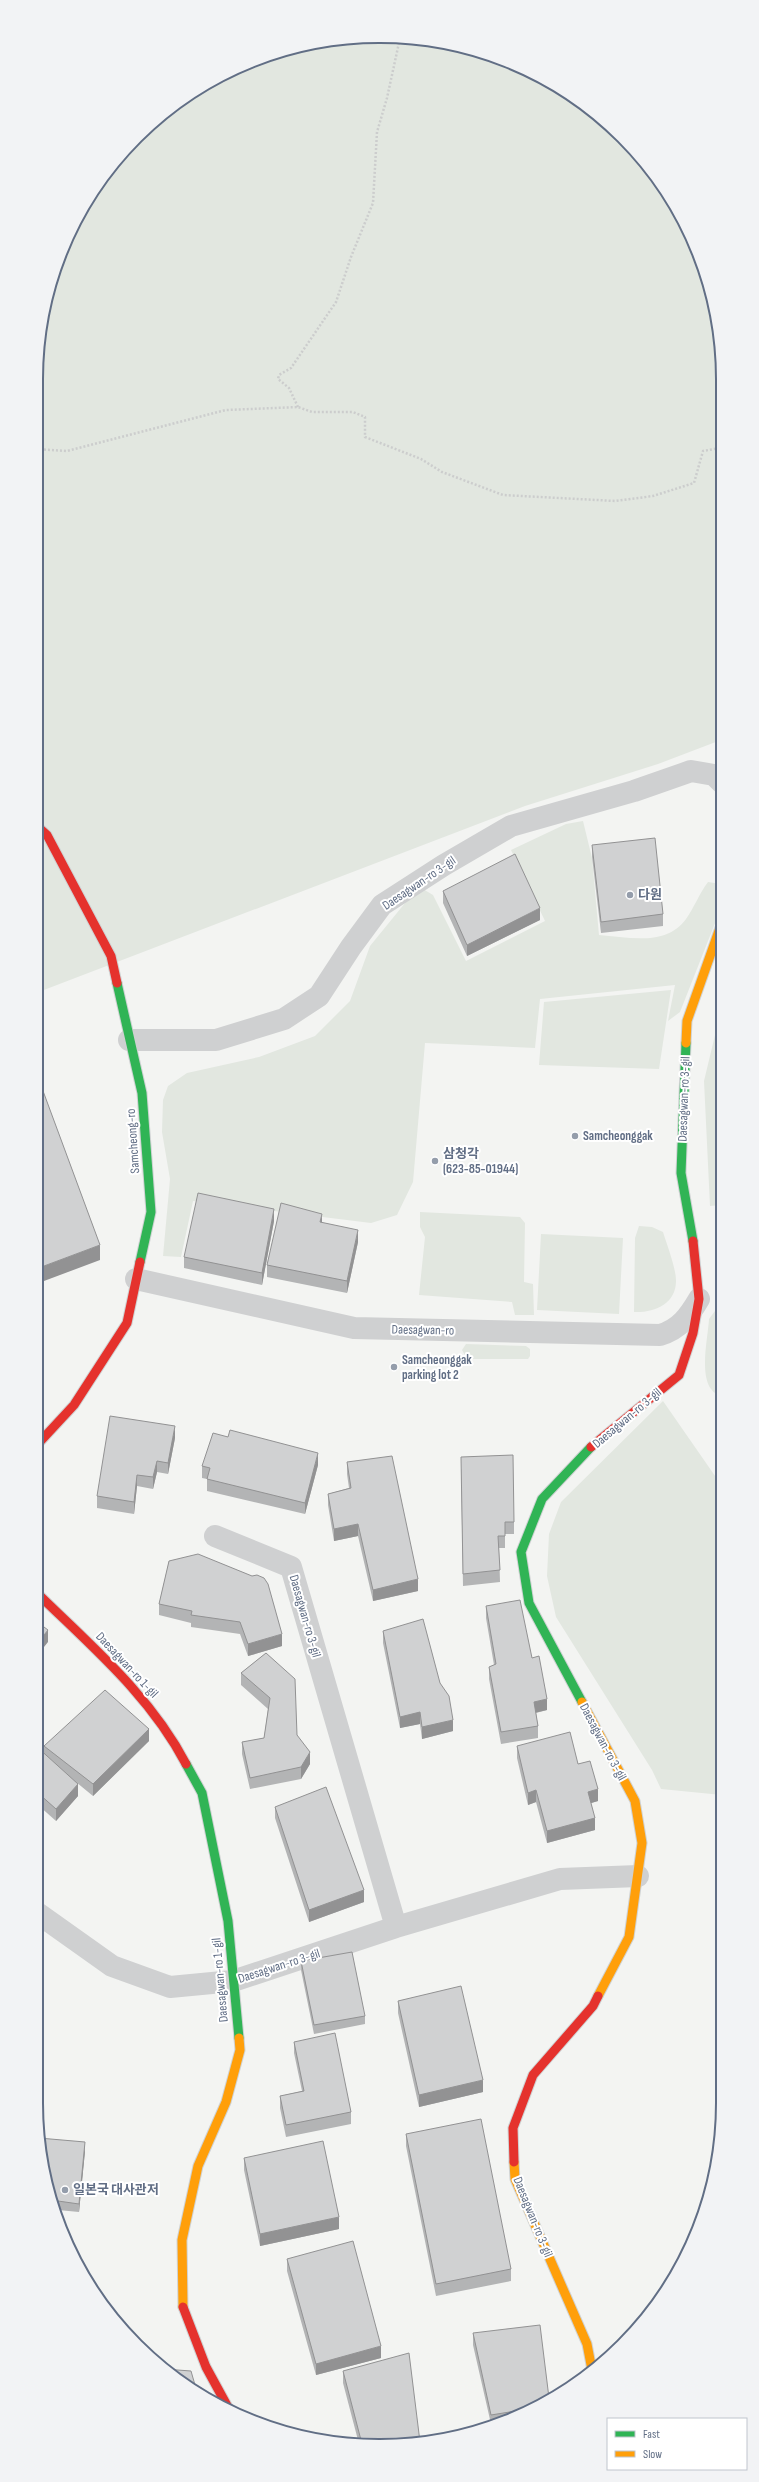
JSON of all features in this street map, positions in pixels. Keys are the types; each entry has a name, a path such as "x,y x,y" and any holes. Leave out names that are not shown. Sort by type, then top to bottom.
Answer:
{"street":[{"name":"Daesagwan-ro 3-gil","path":"129,1040 216,1040 284,1019 320,996 351,947 382,905 444,865 511,826 634,791 692,771 714,775 716,777"},
{"name":"Samcheong-ro","path":"43,831 47,835 111,956 142,1093 151,1212 127,1323 74,1405 43,1438"},
{"name":"Daesagwan-ro 3-gil","path":"591,2363 587,2344 515,2179 513,2128 533,2075 592,2006 629,1937 642,1843 636,1802 528,1603 521,1552 542,1499 588,1450 679,1375 693,1333 699,1299 692,1222 681,1173 687,1021 716,939"},
{"name":"Daesagwan-ro","path":"136,1280 354,1328 660,1335 674,1329 687,1318 699,1299"},
{"name":"Daesagwan-ro 3-gil","path":"215,1536 291,1567 396,1927"},
{"name":"Daesagwan-ro 1-gil","path":"43,1599 134,1687 171,1735 202,1793 228,1921 240,2050 226,2102 198,2166 182,2240 183,2307 206,2367 224,2401"},
{"name":"Daesagwan-ro 3-gil","path":"43,1917 112,1966 170,1987 233,1981 396,1927 560,1879 638,1876"}],"path":[{"path":"298,407 289,388 278,379 279,375 291,368 336,302 353,250 373,203 377,132 387,98 399,44"},
{"path":"43,449 67,451 226,410 298,407 312,412 353,412 365,417 365,437 421,459 442,472 503,495 615,501 653,496 694,483 703,451 716,449"}],"shaded area":[{"path":"380,43 423,46 467,54 488,61 548,88 584,113 601,127 632,158 646,175 671,211 690,251 705,292 713,336 716,380 716,742 658,764 525,806 43,990 43,380 46,336 54,292 69,251 88,211 113,175 142,142 175,113 211,88 251,69 292,54 314,49 357,44"},
{"path":"583,821 592,858 599,935 646,938 668,934 678,928 686,919 708,882 716,883 716,921 680,1012 668,1021 675,985 540,999 535,1048 425,1043 413,1182 397,1215 371,1223 193,1201 181,1257 163,1256 170,1179 162,1132 163,1100 168,1086 187,1073 259,1057 315,1036 350,1001 370,946 414,892 423,889 433,895 466,961 545,921 511,850 566,824"},
{"path":"671,990 659,1069 539,1065 544,1002"},
{"path":"716,1031 716,1206 710,1206 704,1081"},
{"path":"420,1212 520,1217 525,1223 524,1282 533,1284 534,1315 515,1315 512,1302 419,1295 425,1237 420,1227"},
{"path":"639,1226 652,1227 663,1232 673,1263 676,1281 672,1296 662,1306 649,1311 634,1312 635,1238"},
{"path":"541,1234 623,1238 619,1314 537,1310"},
{"path":"715,1311 716,1393 708,1384 705,1363 709,1319"},
{"path":"466,1344 526,1346 530,1349 530,1356 528,1359 467,1359 462,1350"},
{"path":"663,1401 716,1477 716,1794 661,1789 652,1770 556,1617 547,1576 549,1534 561,1502"}],"building":[{"path":"655,838 663,914 601,922 592,845"},
{"path":"515,854 540,908 467,945 443,891"},
{"path":"43,1091 100,1245 43,1266"},
{"path":"198,1193 274,1209 262,1273 184,1257"},
{"path":"281,1203 322,1214 320,1222 358,1230 347,1281 267,1265"},
{"path":"110,1416 175,1426 168,1463 157,1461 153,1477 137,1475 134,1502 97,1496"},
{"path":"230,1430 318,1453 305,1503 207,1479 210,1468 202,1466 213,1433 228,1437"},
{"path":"513,1455 514,1522 505,1522 505,1536 498,1536 500,1570 463,1574 461,1457"},
{"path":"392,1456 418,1579 373,1590 358,1524 334,1529 328,1494 351,1488 347,1462"},
{"path":"198,1554 252,1576 257,1575 264,1578 268,1584 282,1634 248,1644 240,1622 191,1615 192,1611 159,1604 169,1561"},
{"path":"520,1600 532,1658 539,1656 547,1699 534,1702 538,1726 501,1732 489,1667 496,1664 486,1606"},
{"path":"423,1619 440,1683 449,1696 453,1720 422,1727 420,1712 400,1717 383,1631"},
{"path":"43,1626 48,1630 43,1636"},
{"path":"266,1653 295,1679 297,1735 310,1752 301,1767 250,1778 242,1742 264,1738 270,1698 241,1673"},
{"path":"105,1690 149,1729 93,1784 44,1746"},
{"path":"570,1732 578,1764 590,1761 598,1789 588,1792 595,1818 547,1831 536,1790 528,1793 517,1746"},
{"path":"43,1752 78,1784 56,1809 43,1797"},
{"path":"326,1787 364,1890 309,1910 275,1807"},
{"path":"352,1952 365,2016 314,2025 301,1961"},
{"path":"461,1986 483,2080 419,2095 398,2001"},
{"path":"335,2033 351,2112 286,2125 280,2096 304,2091 294,2042"},
{"path":"481,2119 511,2269 436,2284 406,2134"},
{"name":"일본국 대사관저","path":"45,2139 85,2142 79,2204 58,2201 49,2168"},
{"path":"323,2141 339,2217 260,2234 244,2158"},
{"path":"353,2241 381,2346 316,2364 287,2259"},
{"path":"540,2325 548,2394 511,2412 491,2415 473,2333"},
{"path":"409,2353 419,2436 380,2439 360,2438 343,2371"},
{"path":"176,2370 191,2371 194,2383"}],"traffic: fast":[{"path":"117,983 142,1093 151,1212 140,1262"},
{"path":"686,1043 681,1173 693,1241"},
{"path":"582,1702 529,1603 521,1552 542,1499 591,1447"},
{"path":"186,1764 202,1793 228,1921 239,2038"}],"traffic: slow":[{"path":"686,1043 687,1021 716,939"},
{"path":"582,1702 635,1801 642,1843 629,1937 598,1996"},
{"path":"183,2307 182,2240 198,2166 226,2102 240,2050 239,2038"},
{"path":"514,2162 515,2179 587,2344 591,2363"}],"traffic: jam":[{"path":"43,831 47,835 111,956 117,983"},
{"path":"591,1447 679,1375 693,1333 699,1299 693,1241"},
{"path":"43,1438 74,1405 127,1323 140,1262"},
{"path":"43,1599 118,1672 137,1693 171,1739 186,1764"},
{"path":"514,2162 513,2128 533,2075 593,2006 598,1996"},
{"path":"183,2307 206,2367 224,2401"}],"place":[{"name":"다원","path":"630,895"},
{"name":"Samcheonggak","path":"575,1136"},
{"name":"삼청각 (623-85-01944)","path":"435,1161"},
{"name":"Samcheonggak parking lot 2","path":"394,1367"},
{"name":"일본국 대사관저","path":"65,2190"}]}
